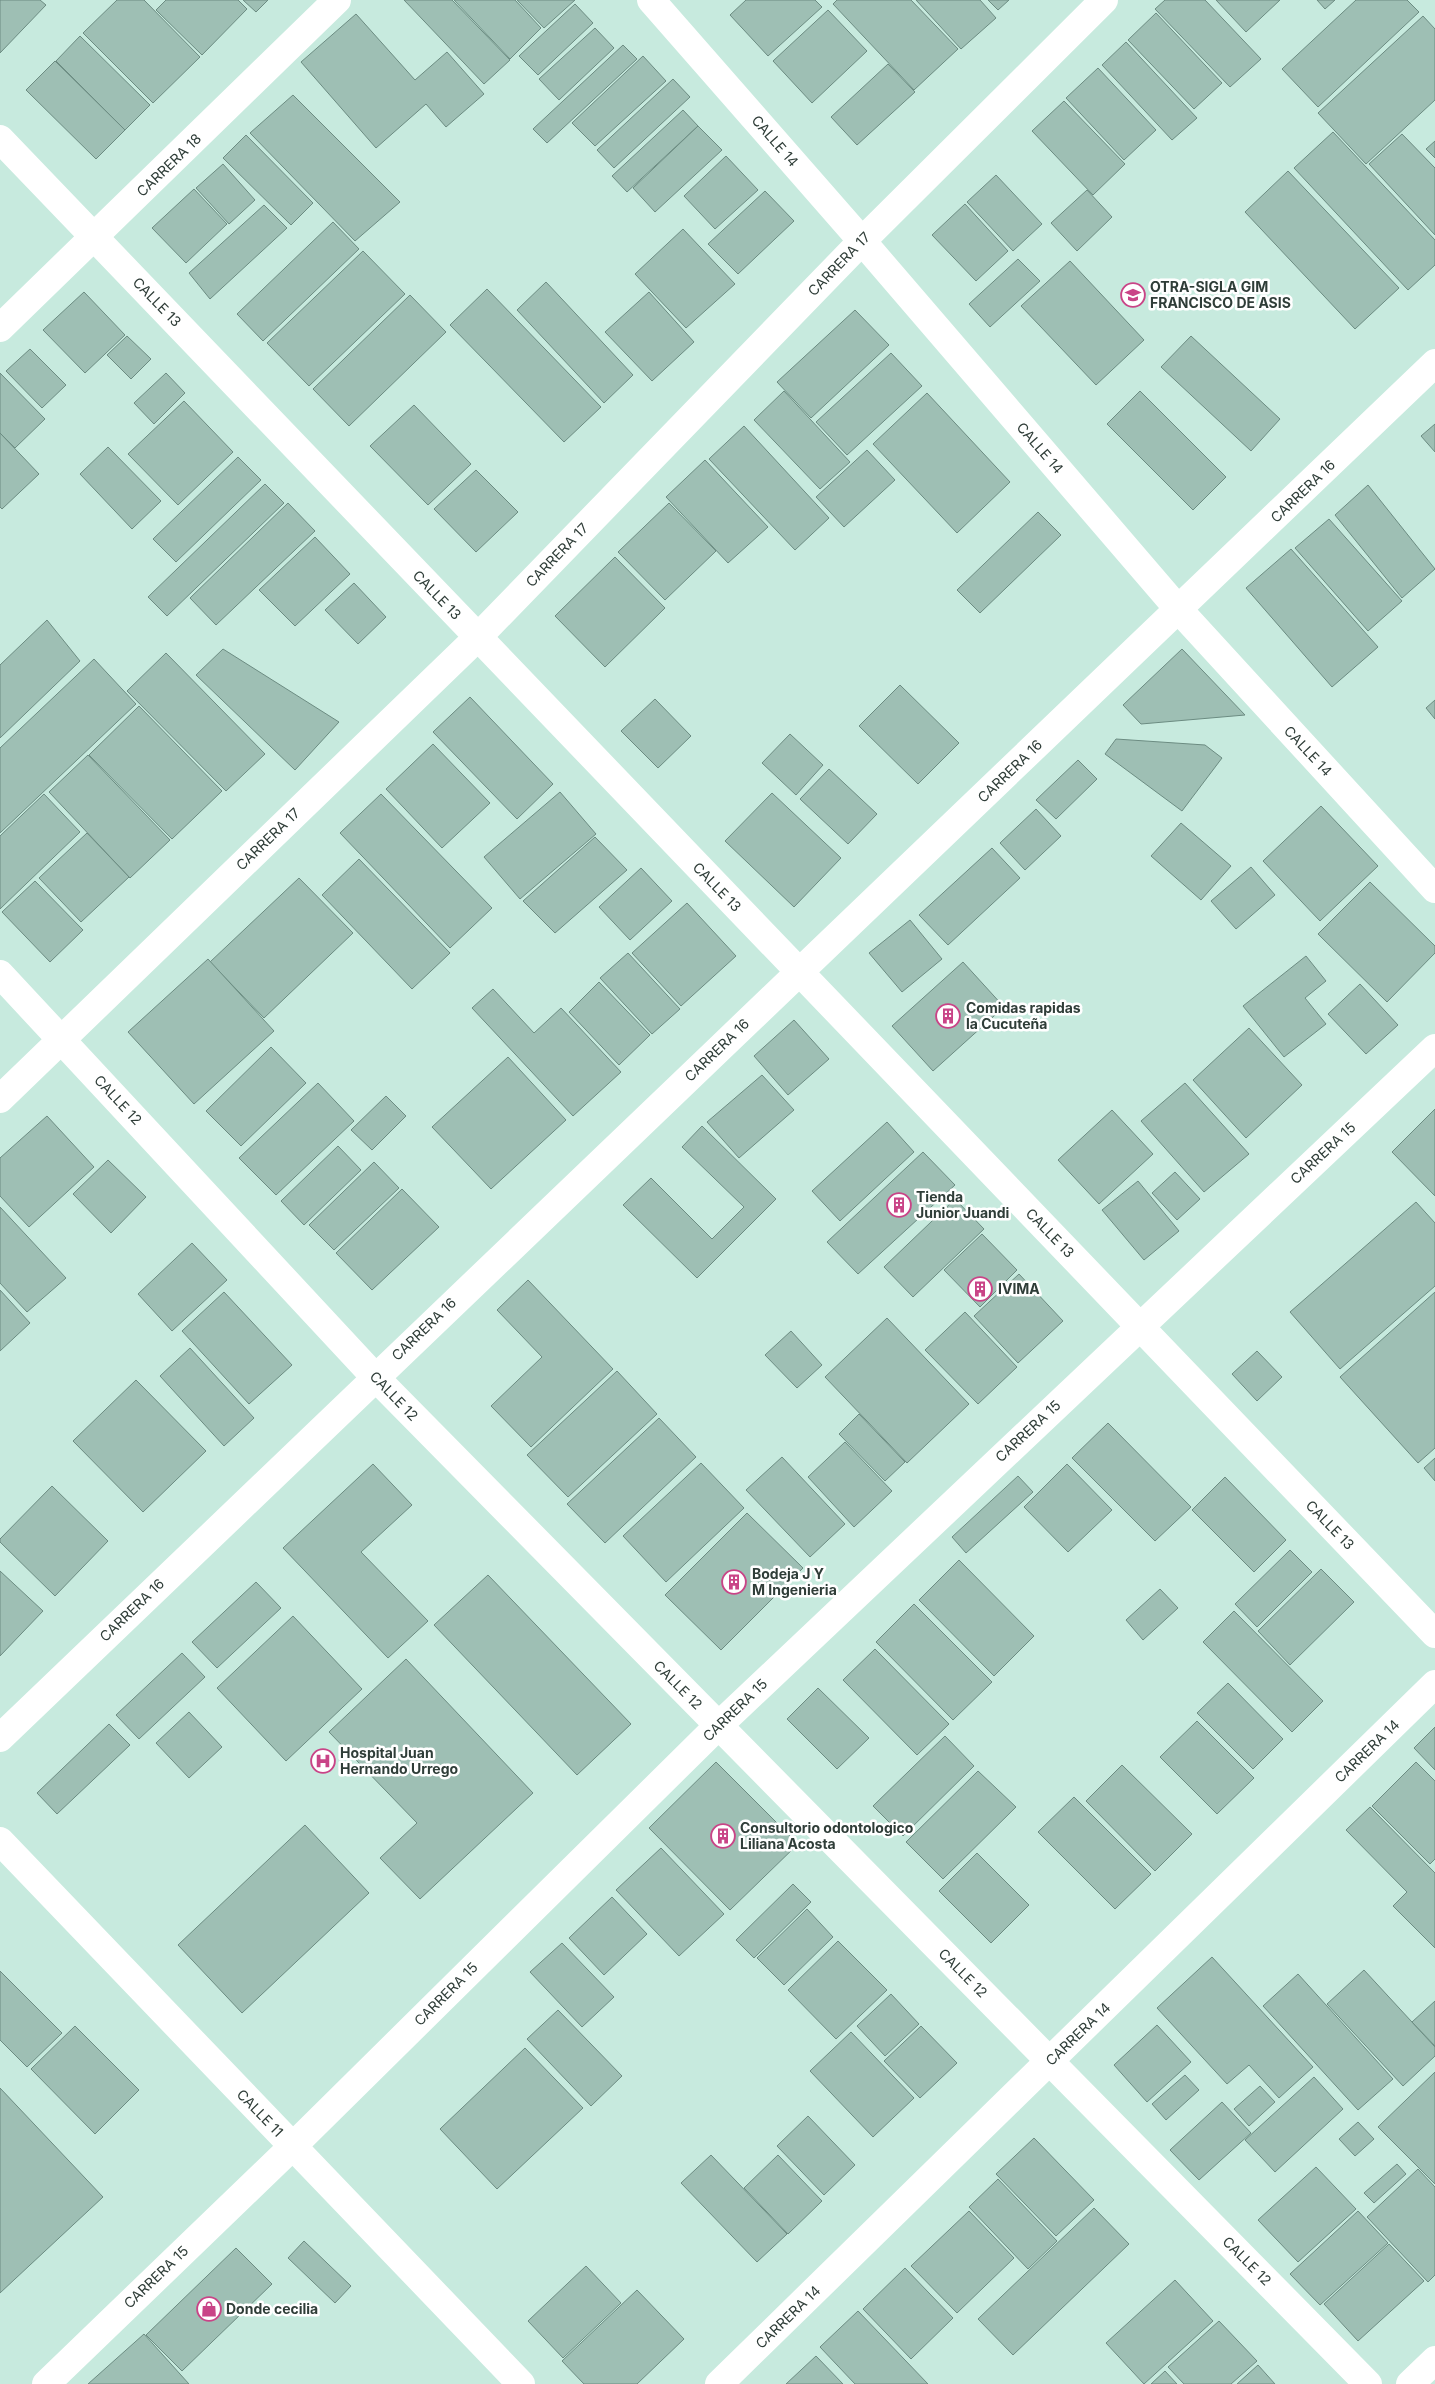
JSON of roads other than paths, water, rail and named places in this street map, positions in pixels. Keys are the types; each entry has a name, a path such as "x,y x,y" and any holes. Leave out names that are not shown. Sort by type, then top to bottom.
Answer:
{"street":[{"name":"CARRERA 18","path":"0,328 337,0"},
{"name":"CALLE 14","path":"651,0 862,241 1179,610 1435,889"},
{"name":"CARRERA 17","path":"0,1099 478,637 862,241 1104,0"},
{"name":"CALLE 13","path":"0,139 1435,1634"},
{"name":"CARRERA 16","path":"0,1738 374,1376 1179,610 1435,363"},
{"name":"CALLE 12","path":"0,974 374,1376 1368,2384"},
{"name":"CARRERA 15","path":"46,2384 293,2146 718,1726 1435,1048"},
{"name":"CARRERA 14","path":"719,2384 1435,1684"},
{"name":"CALLE 11","path":"0,1841 521,2384"},
{"path":"1410,2384 1435,2360"}],"place":[{"name":"OTRA-SIGLA GIM FRANCISCO DE ASIS","path":"1133,295"},
{"name":"Comidas rapidas la Cucuteña","path":"948,1016"},
{"name":"Tienda Junior Juandi","path":"899,1205"},
{"name":"IVIMA","path":"980,1289"},
{"name":"Bodeja J Y M Ingenieria","path":"734,1582"},
{"name":"Hospital Juan Hernando Urrego","path":"323,1761"},
{"name":"Consultorio odontologico Liliana Acosta","path":"723,1836"},
{"name":"Donde cecilia","path":"209,2309"}]}
